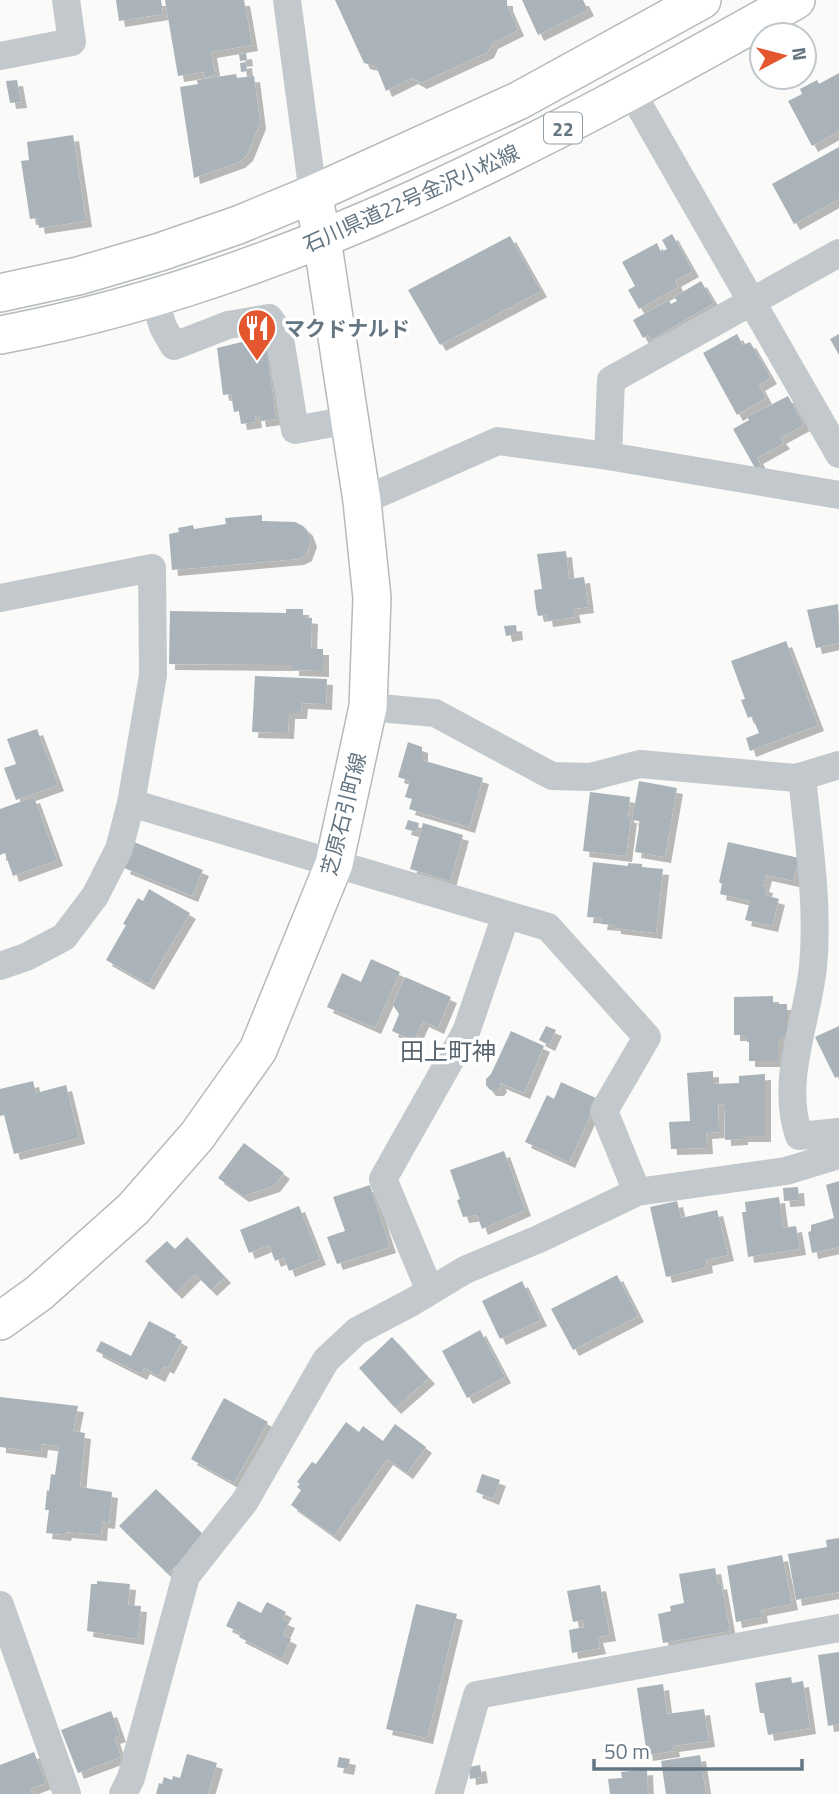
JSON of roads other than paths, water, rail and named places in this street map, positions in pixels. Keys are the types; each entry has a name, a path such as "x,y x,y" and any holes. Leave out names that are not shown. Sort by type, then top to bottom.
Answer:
{"main road":[{"name":"石川県道22号金沢小松線","path":"0,293 78,276 160,252 238,225 313,194 518,101 702,0"},
{"name":"石川県道22号金沢小松線","path":"0,335 154,297 322,239 519,151 632,93 796,0"},
{"name":"芝原石引町線","path":"0,1321 38,1293 133,1209 197,1136 258,1050 334,864 368,707 372,598 362,501 313,194"}],"street":[{"path":"0,56 72,42 66,0"},
{"path":"287,0 313,194"},
{"path":"632,93 839,454"},
{"path":"608,456 611,380 839,253"},
{"path":"154,297 163,327 174,346 228,325 269,318 279,332 295,430 349,420"},
{"path":"362,501 498,442 608,456 839,495"},
{"path":"0,598 152,568 153,674 131,803 119,849 95,896 64,937 26,957 0,966"},
{"path":"368,707 435,713 552,776 590,777 640,764 796,778 839,765"},
{"path":"802,776 813,892 813,967 793,1070 793,1120 799,1136 839,1132"},
{"path":"131,803 548,928 647,1037 604,1111 637,1192"},
{"path":"430,1291 383,1179 466,1032 506,915"},
{"path":"123,1794 131,1778 186,1576 245,1501 326,1360 357,1331 465,1270 541,1238 637,1192 786,1171 839,1156"},
{"path":"0,1605 63,1778 66,1794"},
{"path":"449,1794 477,1696 839,1628"}],"place":[{"name":"マクドナルド","path":"257,362"}],"district":[{"name":"田上町神","path":"448,1051"}]}
